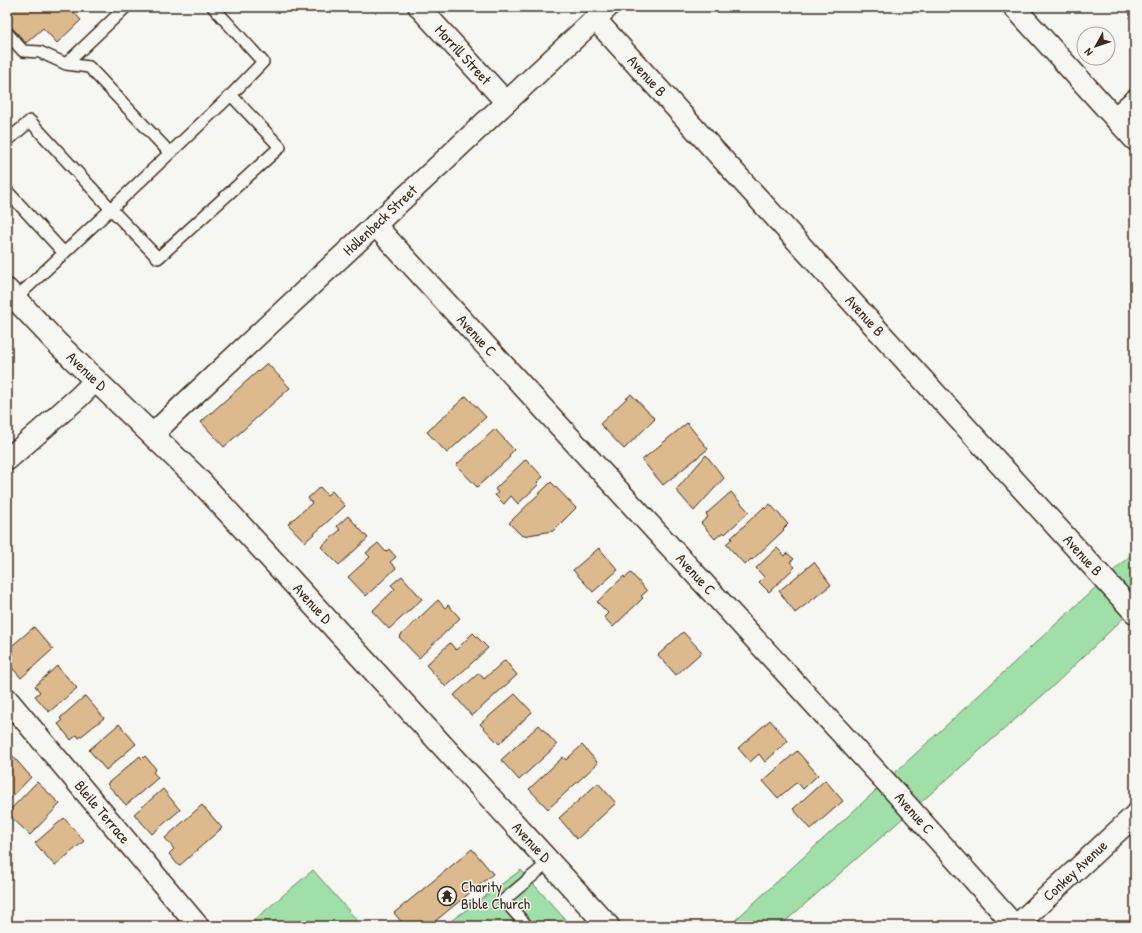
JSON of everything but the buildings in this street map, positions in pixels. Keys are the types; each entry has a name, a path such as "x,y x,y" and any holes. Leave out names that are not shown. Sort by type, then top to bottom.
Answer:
{"street":[{"name":"Morrill Street","path":"419,7 506,102"},
{"path":"1014,7 1135,140"},
{"name":"Hollenbeck Street","path":"153,434 602,13"},
{"name":"Avenue B","path":"602,13 1135,613"},
{"path":"1115,118 1135,100"},
{"name":"Avenue C","path":"375,225 897,794 1015,926"},
{"name":"Avenue D","path":"11,295 202,484 608,926"},
{"path":"7,460 79,397 96,380"},
{"name":"Bleile Terrace","path":"7,699 198,926"},
{"name":"Conkey Avenue","path":"1015,926 1135,815"}],"lane":[{"path":"66,64 126,7"},
{"path":"11,295 64,253 231,95 263,62 213,7"},
{"path":"7,33 23,51 40,52 66,64 90,67 170,153"},
{"path":"7,141 30,121 158,258 280,147 231,95"},
{"path":"7,191 64,253"},
{"path":"527,926 504,900 549,862"}],"green space":[{"path":"1135,551 1135,607 1051,688 780,926 729,926"},
{"path":"313,870 362,926 247,926"},
{"path":"521,870 571,926 444,926"}],"place":[{"name":"Charity Bible Church","path":"447,896"}]}
